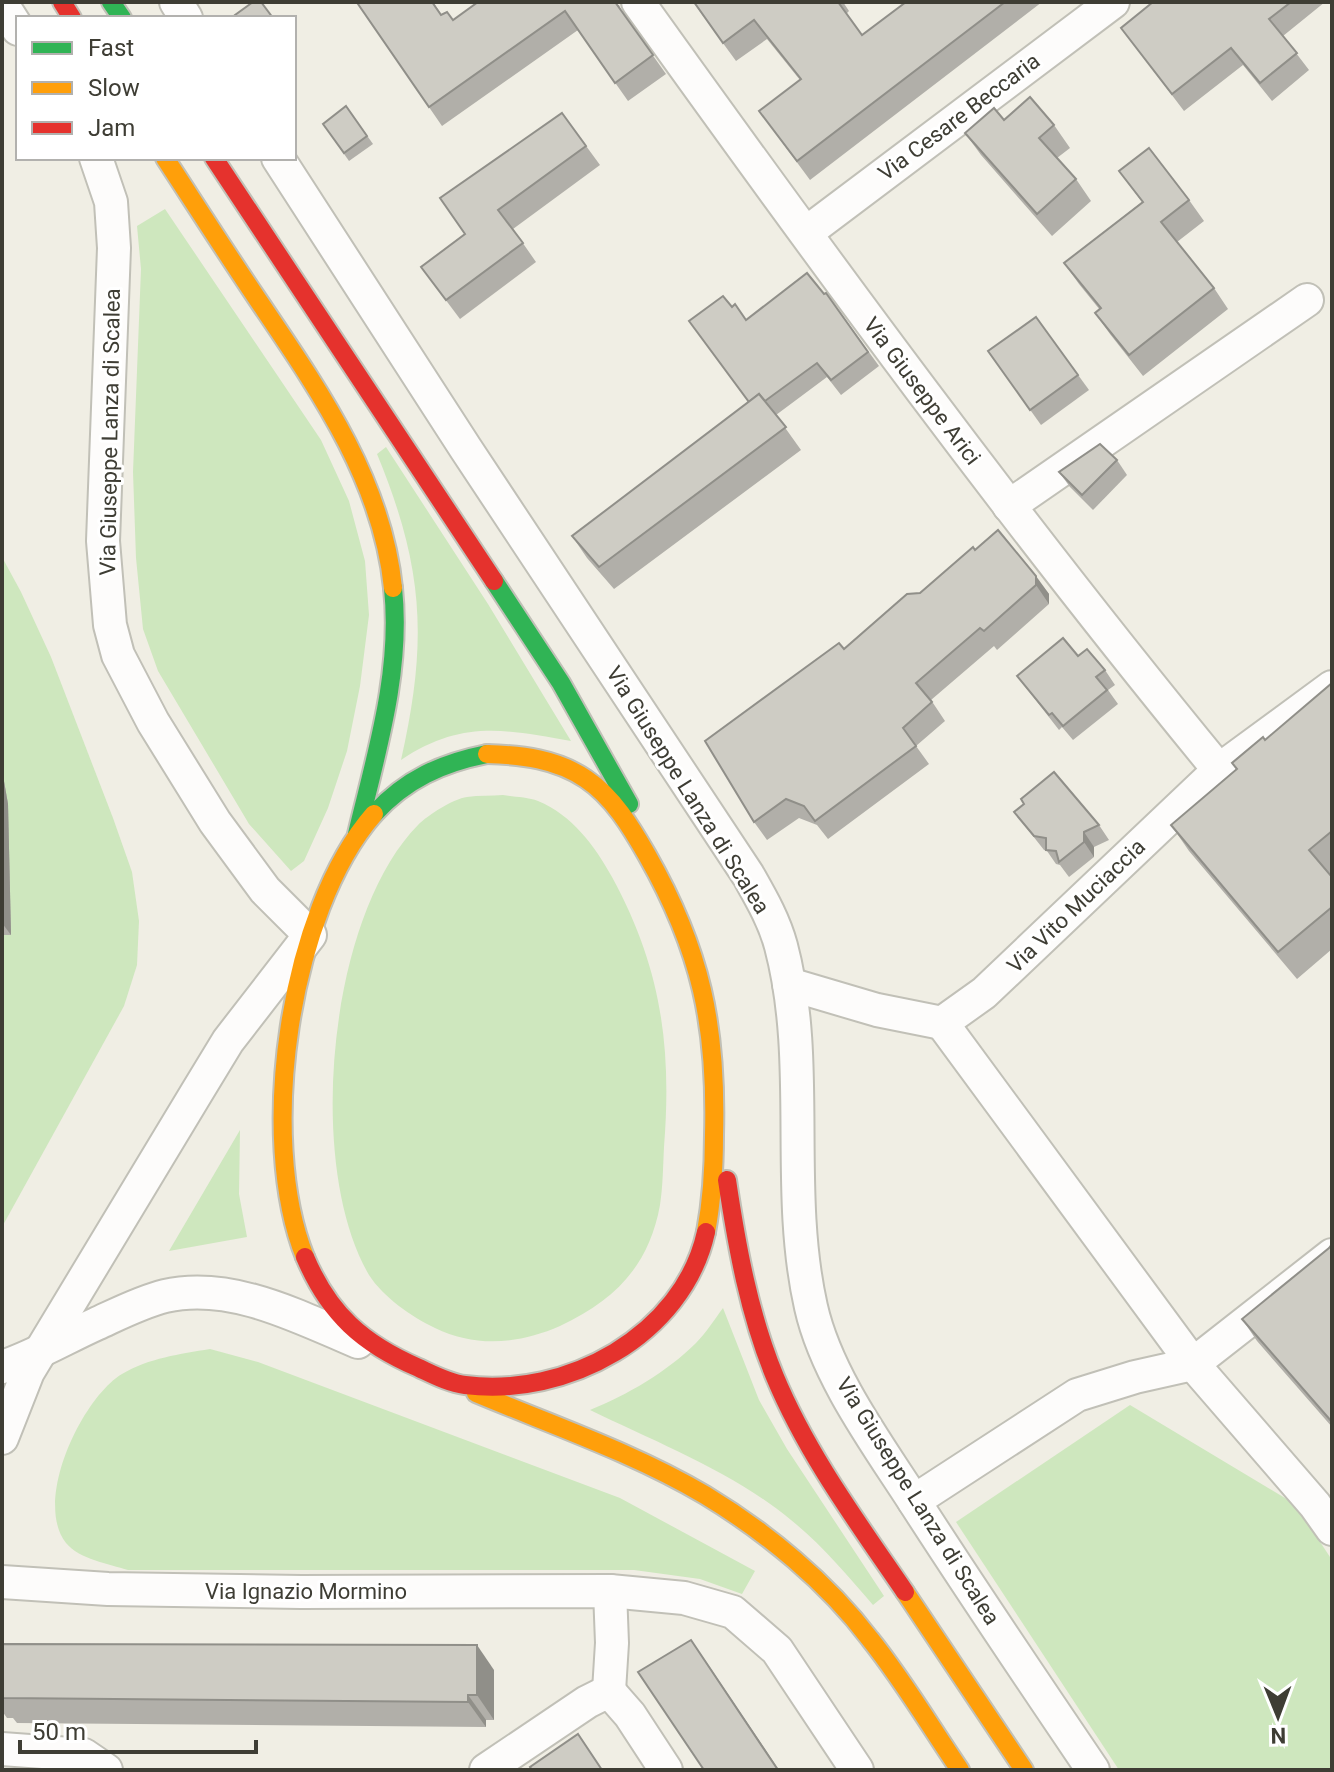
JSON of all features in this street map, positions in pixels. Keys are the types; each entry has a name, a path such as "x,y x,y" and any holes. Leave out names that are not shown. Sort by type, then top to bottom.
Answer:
{"street":[{"name":"Via Cesare Beccaria","path":"806,233 1113,2"},
{"path":"2,4 16,26"},
{"name":"Via Giuseppe Arici","path":"649,6 806,233 1009,506 1122,653 1219,770"},
{"name":"Via Giuseppe Lanza di Scalea","path":"97,160 111,202 114,248 103,541 110,625 118,655 153,722 215,822 265,890 310,935"},
{"path":"166,160 320,390 358,459 379,515 389,554 395,605 394,652 387,703 357,836"},
{"path":"215,160 561,683 617,780 670,893 694,949 704,982 711,1017 716,1091 730,1202 742,1271 759,1331 784,1397 836,1489 1024,1770"},
{"name":"Via Giuseppe Lanza di Scalea","path":"279,160 766,907 780,944 789,984 794,1030 798,1211 811,1309 843,1387 914,1501 1093,1770"},
{"path":"1009,506 1307,300"},
{"name":"Via Vito Muciaccia","path":"942,1023 984,993 1219,770 1332,687"},
{"path":"380,1351 351,1329 315,1282 304,1257 288,1178 284,1103 290,1033 310,935 335,874 357,836 399,790 435,768 487,754 542,759 586,779 605,795 670,893"},
{"path":"2,1438 28,1372 228,1041 310,935"},
{"path":"789,984 877,1010 942,1023 1193,1364 1315,1505 1332,1529"},
{"path":"456,1384 484,1388 524,1386 562,1377 594,1364 627,1344 669,1309 691,1275 706,1229 711,1195 716,1091"},
{"path":"914,1501 1077,1395 1135,1377 1193,1364 1332,1255"},
{"path":"2,1367 127,1310 165,1296 193,1294 232,1296 265,1304 380,1351 625,1456 704,1495 758,1532 806,1571 870,1638 960,1770"},
{"name":"Via Ignazio Mormino","path":"2,1582 108,1589 271,1592 610,1591"},
{"path":"666,1770 630,1715 609,1691 612,1643 610,1591 684,1598 733,1612 777,1650 857,1770"},
{"path":"486,1770 587,1702 609,1691"},
{"path":"2,1749 84,1755 106,1770"}],"green space":[{"path":"165,209 321,440 349,501 365,561 369,615 360,686 347,751 328,808 304,861 291,871 249,824 158,671 143,629 136,558 133,472 141,269 137,226"},
{"path":"386,447 488,604 571,741 504,731 463,733 443,738 401,760 415,678 417,605 404,533 377,454"},
{"path":"2,557 51,657 113,818 132,872 139,921 137,965 124,1006 2,1227"},
{"path":"503,795 534,800 562,814 590,843 612,877 629,910 652,975 664,1041 666,1110 660,1205 655,1227 638,1263 626,1279 597,1305 560,1326 529,1337 482,1341 450,1334 417,1318 390,1299 369,1275 349,1228 337,1172 333,1109 336,1043 346,979 363,918 387,866 418,825 441,808 467,797"},
{"path":"240,1130 239,1194 247,1237 169,1251"},
{"path":"723,1308 759,1400 787,1449 884,1596 873,1605 813,1540 745,1487 590,1410 632,1390 672,1364 700,1339"},
{"path":"210,1349 258,1362 620,1498 755,1571 742,1594 700,1579 634,1570 128,1570 72,1549 57,1525 55,1502 67,1452 92,1405 107,1386 132,1369 165,1357"},
{"path":"1130,1405 1295,1504 1332,1560 1332,1770 1119,1770 956,1522"}],"building":[{"path":"253,2 261,2 272,16 236,16"},
{"path":"432,2 441,15 447,12 453,20 478,2 615,2 653,55 615,83 565,11 429,107 358,4"},
{"path":"694,2 838,2 862,35 906,2 1005,2 797,161 759,111 801,79 754,20 723,43"},
{"path":"1153,2 1291,2 1269,19 1297,53 1260,83 1231,48 1172,94 1121,28"},
{"path":"1030,97 1054,125 1039,138 1076,179 1037,214 965,133 994,108 1004,120"},
{"path":"346,106 367,136 344,153 323,124"},
{"path":"562,113 586,146 498,210 523,243 446,300 421,267 465,234 440,198"},
{"path":"1149,148 1189,200 1161,222 1214,288 1129,355 1095,313 1101,308 1064,263 1143,202 1119,171"},
{"path":"807,273 826,293 868,352 831,380 817,363 765,401 759,394 749,402 689,321 723,296 732,307 735,304 746,320"},
{"path":"1036,317 1078,375 1030,410 988,351"},
{"path":"759,394 786,427 599,567 572,536"},
{"path":"1100,444 1117,460 1082,495 1059,472"},
{"path":"998,530 1036,576 1036,585 984,631 980,628 916,683 932,702 903,728 916,746 815,821 804,806 786,799 754,822 705,741 839,643 844,649 907,594 920,593 973,547 975,550"},
{"path":"1063,638 1078,656 1087,649 1105,670 1096,677 1107,690 1063,726 1052,713 1049,715 1017,676"},
{"path":"1332,683 1332,831 1309,850 1332,877 1332,907 1278,952 1171,825 1237,769 1232,763 1263,737 1265,740"},
{"path":"1054,772 1099,825 1084,832 1084,842 1059,862 1056,851 1046,850 1046,838 1034,836 1014,812 1024,804 1021,799"},
{"path":"1332,1244 1332,1422 1242,1319"},
{"path":"691,1640 778,1770 704,1770 638,1672"},
{"path":"2,1644 477,1645 477,1695 468,1695 468,1702 2,1698"},
{"path":"578,1734 602,1770 532,1770 530,1767"}],"traffic: fast":[{"path":"111,2 121,16"},
{"path":"494,581 561,683 629,804"},
{"path":"357,834 391,681 395,619 393,588"},
{"path":"374,814 399,791 426,774 487,754"}],"traffic: slow":[{"path":"166,160 323,399 343,435 375,509 393,588"},
{"path":"487,754 526,757 551,763 575,772 596,786 628,823 666,890 693,957 708,1024 714,1096 714,1147 706,1232"},
{"path":"305,1257 291,1208 284,1151 283,1090 290,1027 302,965 321,907 345,856 374,814"},
{"path":"476,1393 592,1440 678,1480 773,1542 815,1578 853,1618 894,1671 960,1770"},
{"path":"905,1592 1024,1770"}],"traffic: jam":[{"path":"62,2 71,16"},
{"path":"215,160 494,581"},
{"path":"727,1180 745,1280 775,1377 818,1461 905,1592"},
{"path":"305,1257 314,1277 337,1311 381,1349 453,1382 503,1386 542,1381 580,1370 615,1352 646,1330 673,1302 693,1269 706,1232"}]}
